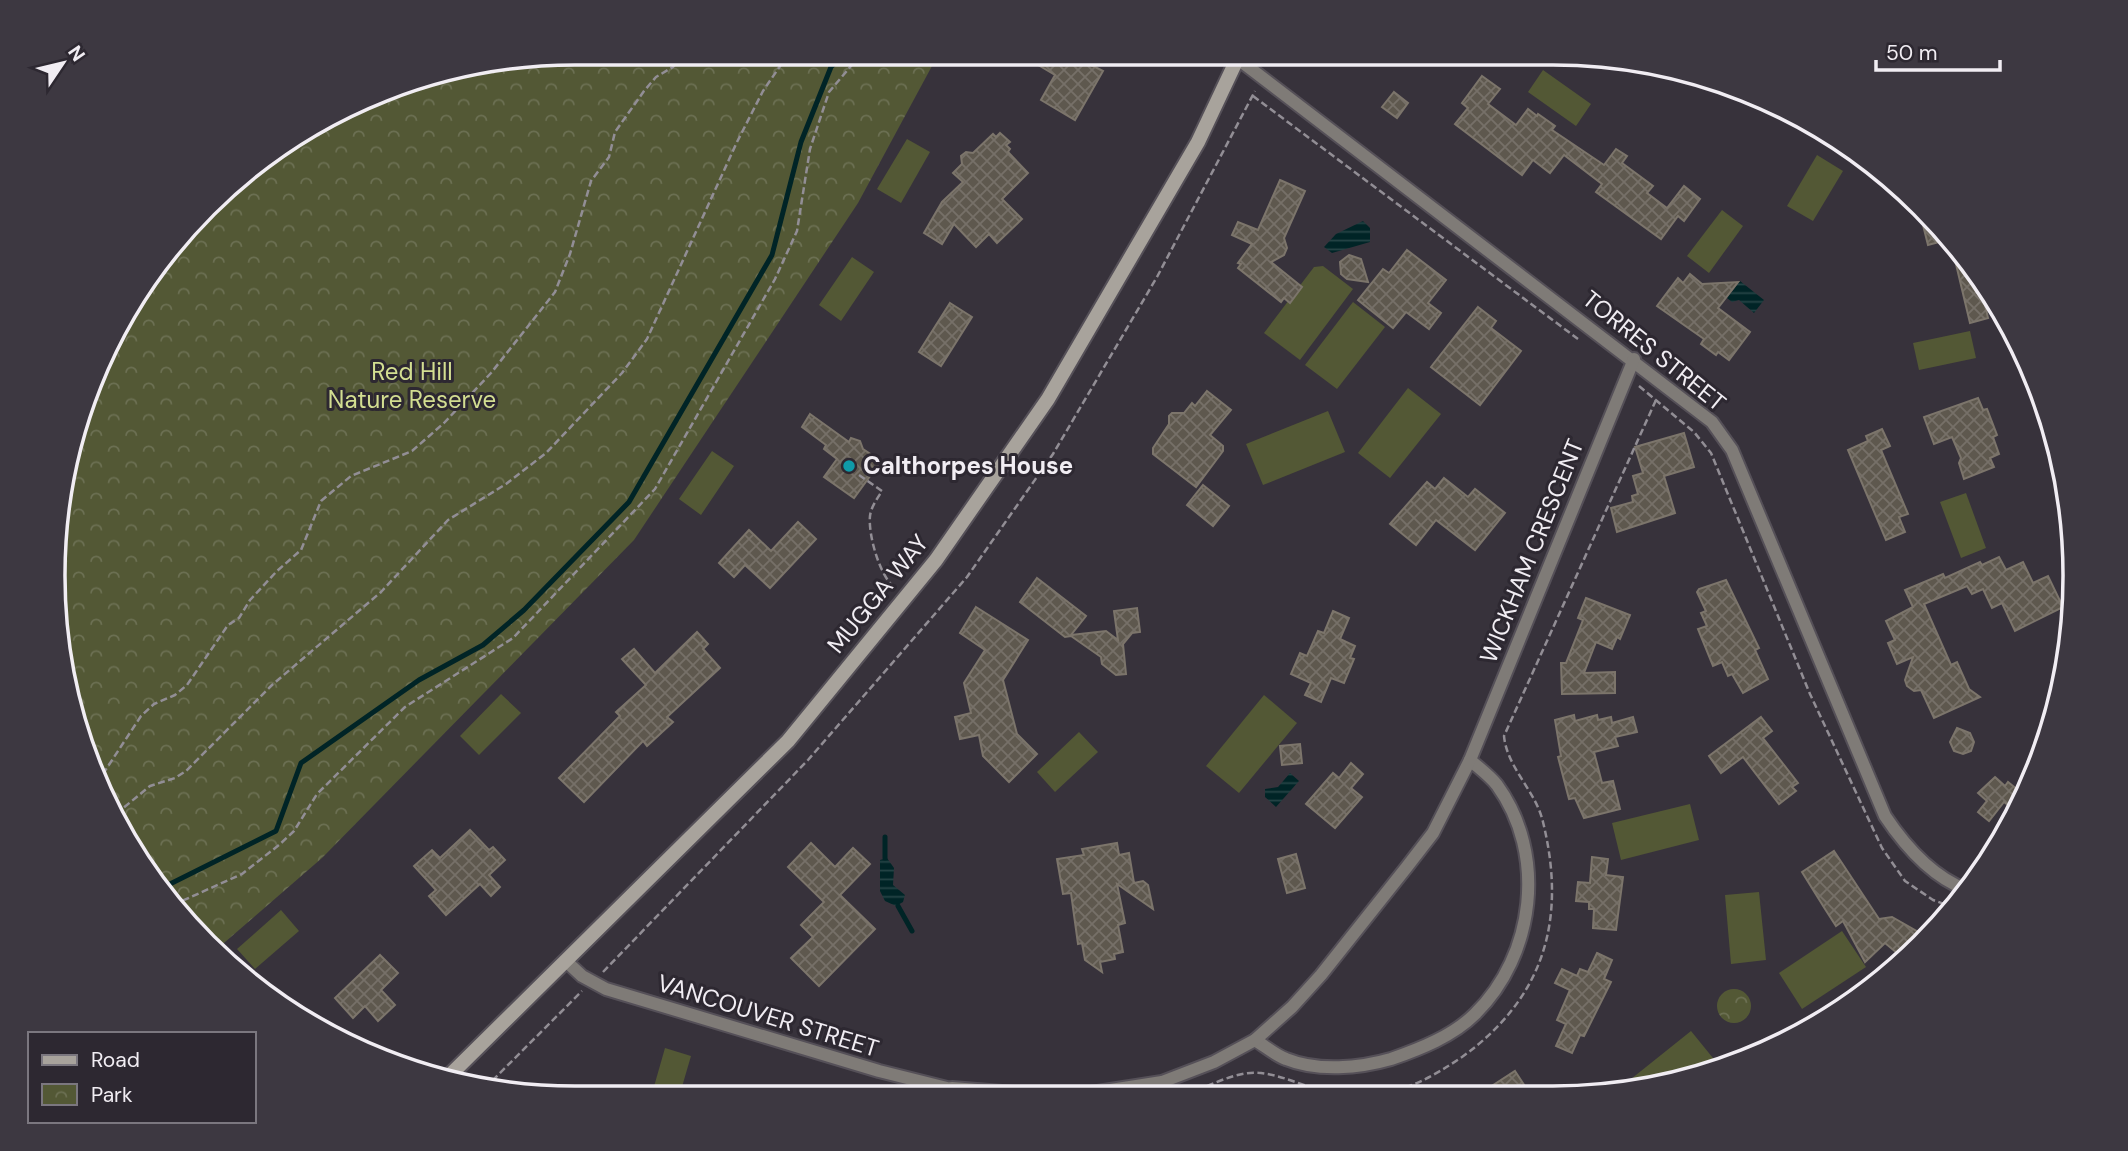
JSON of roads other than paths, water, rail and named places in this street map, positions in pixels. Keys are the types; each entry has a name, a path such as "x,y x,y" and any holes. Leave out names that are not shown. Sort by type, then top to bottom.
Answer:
{"main road":[{"name":"MUGGA WAY","path":"454,1071 788,741 936,560 1048,399 1198,142 1235,65"}],"street":[{"name":"TORRES STREET","path":"1251,65 1712,422 1732,450 1885,816 1906,848 1958,886"},
{"name":"WICKHAM CRESCENT","path":"1136,1086 1162,1082 1214,1062 1255,1040 1292,1007 1321,975 1433,833 1470,760 1634,359"},
{"path":"1255,1040 1287,1060 1327,1067 1370,1065 1443,1038 1474,1016 1495,992 1517,953 1528,905 1529,860 1517,819 1496,784 1470,760"},
{"name":"VANCOUVER STREET","path":"567,962 582,976 607,989 879,1071 939,1086"}],"waterway":[{"path":"169,885 276,831 301,763 419,680 483,645 524,610 629,502 772,255 801,142 833,65"},
{"path":"885,837 885,858"},
{"path":"898,906 912,931"}],"place":[{"name":"Calthorpes House","path":"849,466"}],"park label":[{"name":"Red Hill Nature Reserve","path":"412,386"}]}
